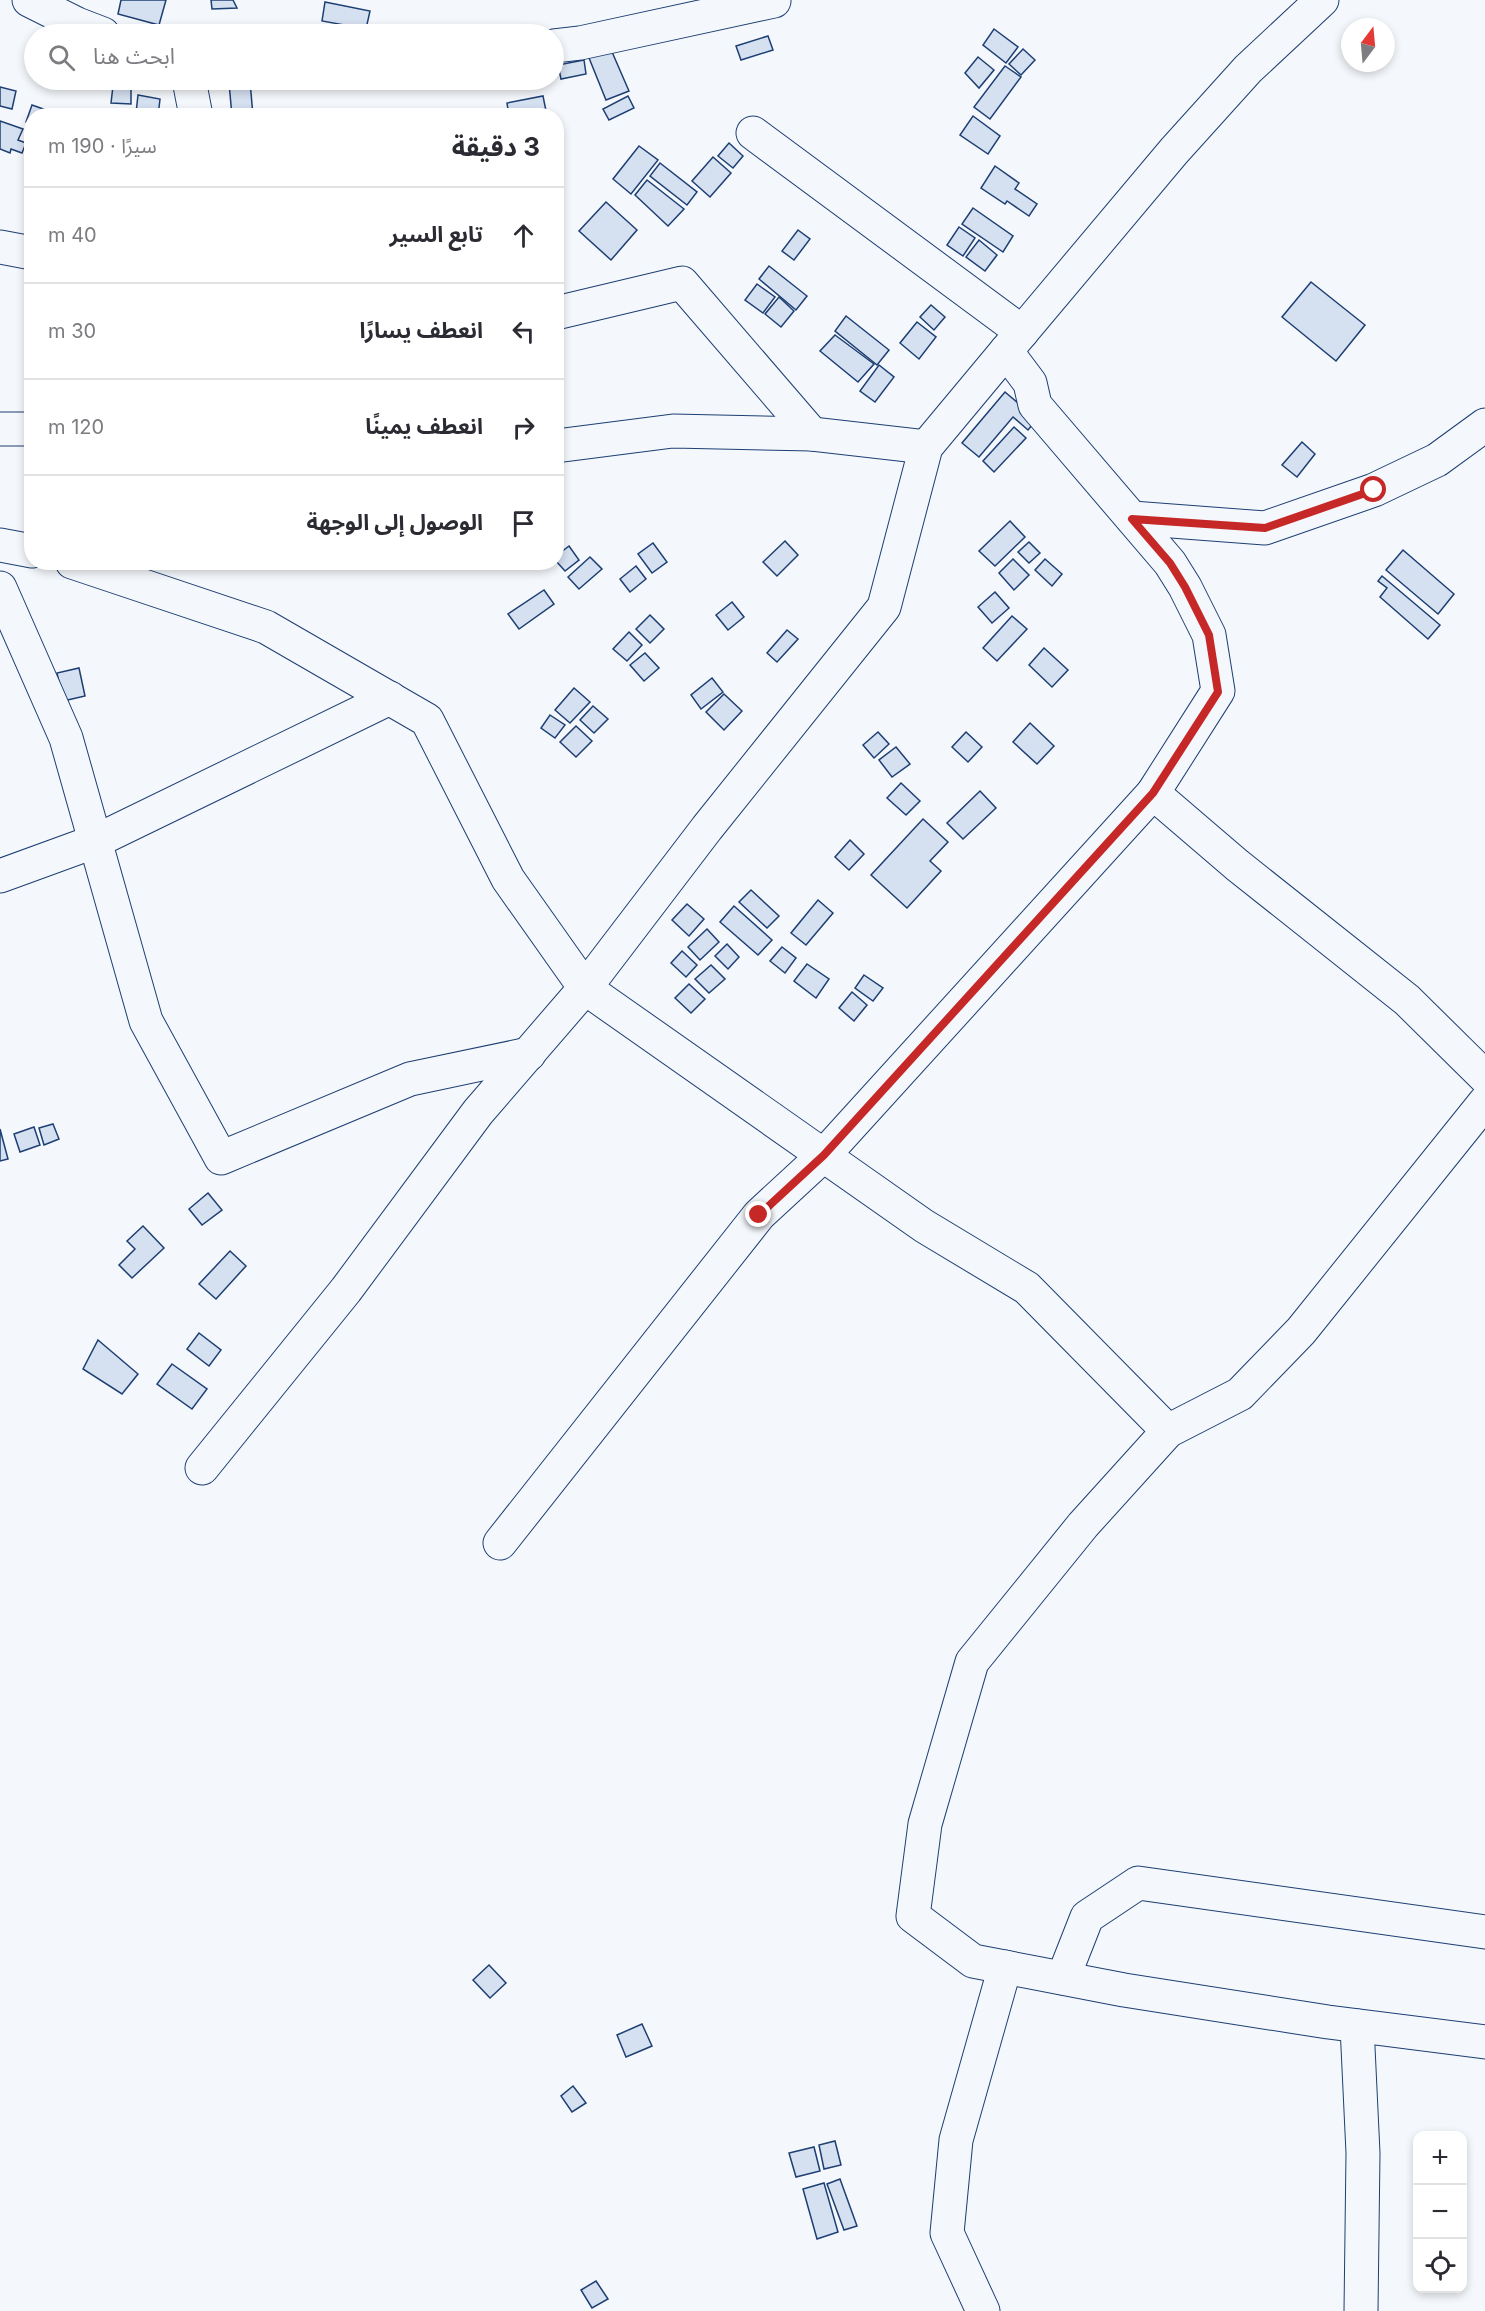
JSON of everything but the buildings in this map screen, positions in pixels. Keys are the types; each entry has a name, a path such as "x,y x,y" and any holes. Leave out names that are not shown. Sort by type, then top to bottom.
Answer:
{"street":[{"path":"29,0 77,24"},
{"path":"202,1468 345,1290 478,1112 585,988 706,828 884,607 926,447 1174,151 1248,69 1322,0"},
{"path":"564,45 774,1"},
{"path":"191,90 194,108"},
{"path":"500,1543 759,1215 824,1155 1153,793 1218,692 1209,635 1190,597 1170,563 1035,405 1030,383 1014,342 753,133"},
{"path":"0,247 24,251"},
{"path":"564,311 682,283 812,434"},
{"path":"1132,519 1265,528 1384,485 1437,460 1485,425"},
{"path":"0,429 24,429"},
{"path":"564,445 673,431 812,434 926,447"},
{"path":"0,545 24,550"},
{"path":"96,570 266,627 427,720 508,879 585,988 924,1226 1027,1288 1168,1431"},
{"path":"0,588 66,738 146,1021 222,1158 410,1079 529,1054"},
{"path":"0,876 96,841 390,698"},
{"path":"1153,793 1237,865 1407,1000 1485,1077"},
{"path":"1485,1101 1301,1331 1240,1394 1168,1431 1083,1524 972,1662 925,1824 914,1916 973,1961 1357,2026 1485,2042"},
{"path":"1063,1978 1087,1917 1138,1883 1485,1932"},
{"path":"983,2311 947,2232 956,2140 1005,1967"},
{"path":"1357,2026 1363,2153 1361,2311"}],"route":[{"path":"759,1215 824,1155 1153,793 1218,692 1209,635 1170,563 1132,519 1265,528 1374,490"}]}
